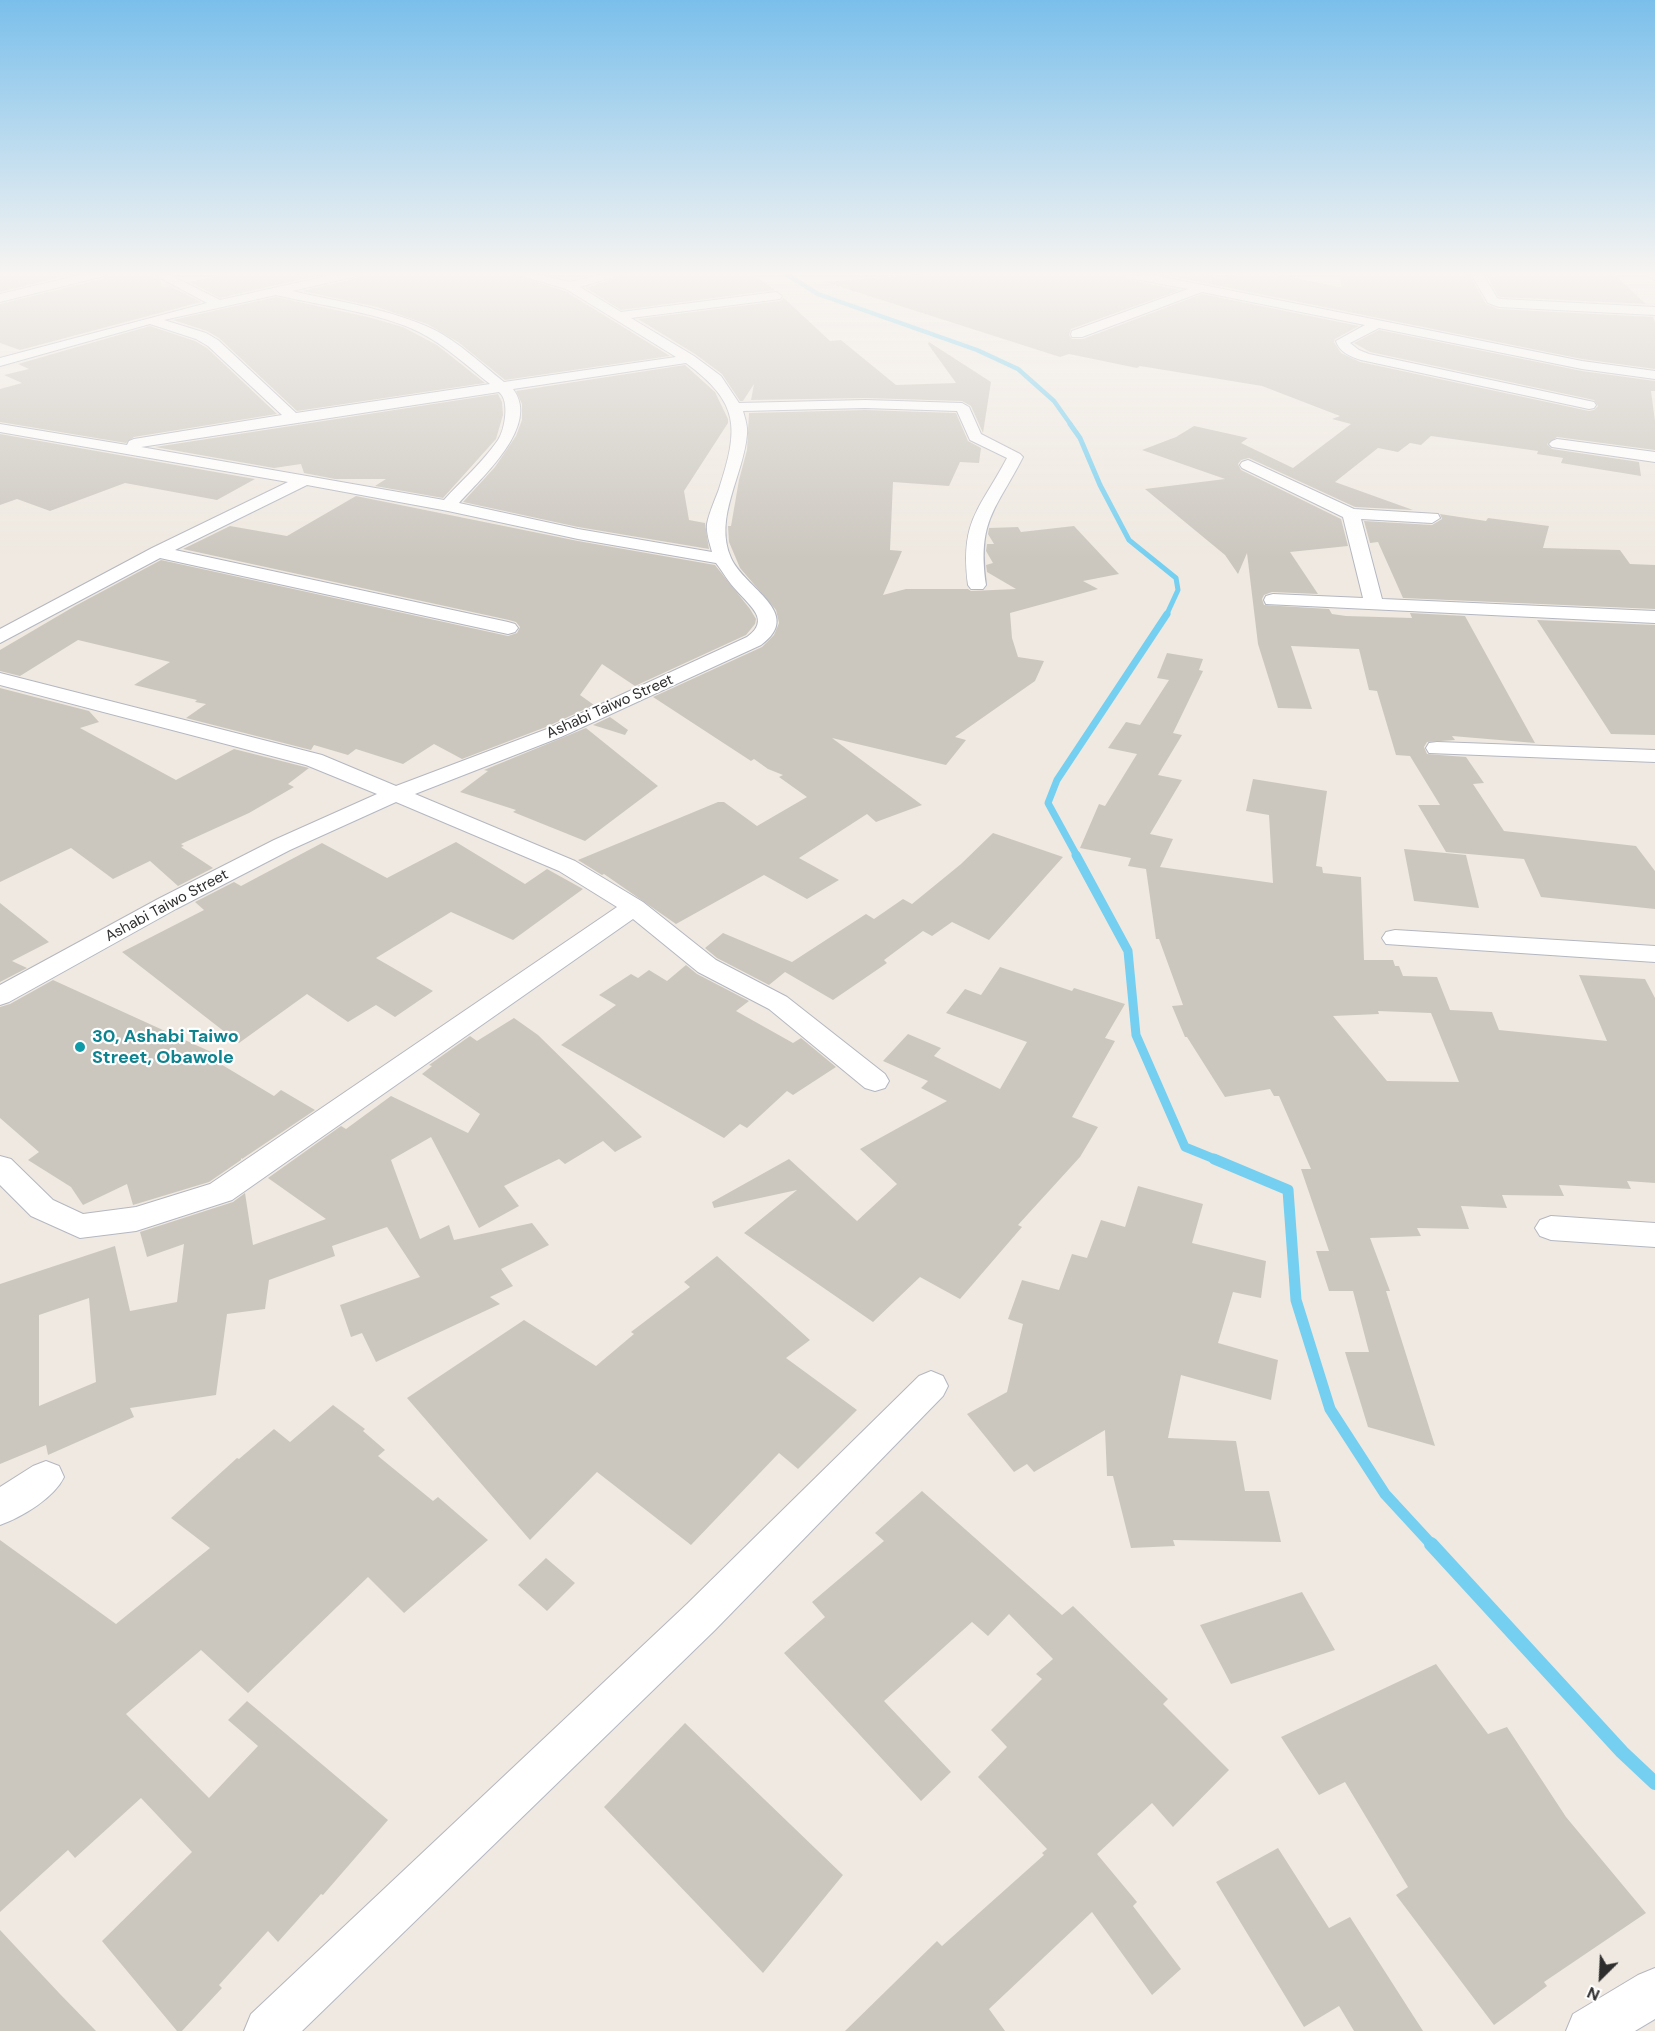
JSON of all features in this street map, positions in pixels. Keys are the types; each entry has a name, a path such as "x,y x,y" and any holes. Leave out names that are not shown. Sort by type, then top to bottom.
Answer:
{"street":[{"path":"240,369 293,418"},
{"path":"448,506 505,441 510,430 512,399 509,393 479,369"},
{"path":"112,448 293,418 623,369"},
{"name":"Ashabi Taiwo Street","path":"0,996 167,904 272,850 398,793 554,733 754,641 765,633 768,621 764,608 741,585 722,559 715,526 731,476 740,432 735,407 716,379 702,369"},
{"path":"1421,369 1589,405"},
{"path":"1610,369 1655,375"},
{"path":"735,407 865,404 962,407 975,437 1015,457 1006,477 981,518 975,540 977,585"},
{"path":"0,428 305,480 448,506 578,534 722,559"},
{"path":"1557,444 1655,457"},
{"path":"1248,465 1351,514 1432,518"},
{"path":"0,637 158,552 305,480"},
{"path":"1351,514 1374,604"},
{"path":"158,552 508,628"},
{"path":"1273,600 1655,617"},
{"path":"0,679 314,760 398,793 567,866 634,907 707,966 778,1003 875,1081"},
{"path":"1437,748 1655,756"},
{"path":"0,1167 42,1208 80,1226 136,1219 221,1192 634,907"},
{"path":"1395,938 1655,954"},
{"path":"1551,1228 1655,1235"},
{"path":"268,2031 701,1617 931,1386"},
{"path":"0,1508 46,1477"},
{"path":"1590,2031 1655,1992"}],"building":[{"path":"29,369 229,369 277,414 134,437 126,443 0,422 0,389 22,383 4,375"},
{"path":"252,369 467,369 485,383 297,411"},
{"path":"491,369 582,369 505,380"},
{"path":"660,369 689,369 715,392 728,419 728,423 684,491 689,520 705,523 709,549 578,527 463,502 495,467 516,436 522,420 522,404 516,391"},
{"path":"715,369 876,369 896,385 956,383 946,369 971,369 991,382 983,433 971,406 962,401 865,398 751,400 754,384 743,401 740,401 722,374"},
{"path":"1157,369 1392,369 1589,411 1598,406 1594,400 1448,369 1571,369 1655,381 1655,391 1651,391 1655,421 1655,450 1557,437 1547,444 1552,449 1639,462 1641,476 1561,463 1563,458 1537,454 1538,451 1431,436 1421,445 1410,443 1398,452 1378,448 1335,482 1413,510 1355,507 1249,458 1241,460 1238,464 1241,470 1341,519 1348,546 1290,552 1318,594 1272,592 1264,595 1262,599 1264,605 1329,609 1332,614 1346,616 1412,618 1410,613 1465,616 1535,743 1452,736 1455,740 1427,742 1424,747 1427,754 1466,757 1484,783 1473,784 1504,831 1636,846 1655,871 1655,909 1541,897 1524,859 1446,852 1418,805 1440,805 1410,756 1396,755 1377,691 1369,690 1359,649 1291,646 1312,709 1278,708 1258,644 1247,553 1238,574 1225,555 1145,489 1225,479 1142,450 1176,437 1194,426 1248,438 1241,443 1293,468 1351,424 1332,419 1340,416 1262,386"},
{"path":"498,394 502,402 503,415 496,439 443,498 375,486 386,479 335,479 304,473 301,464 274,468 155,447"},
{"path":"865,410 956,413 968,441 981,448 979,463 960,462 949,486 893,482 890,550 902,551 883,595 906,589 968,589 971,591 1016,589 987,572 986,565 993,563 986,551 987,544 994,544 988,534 989,528 1018,527 1021,532 1074,526 1119,574 1083,581 1098,589 1010,613 1012,638 1018,657 1044,661 1035,681 955,737 966,740 946,765 832,738 922,805 876,822 867,814 799,858 839,880 807,899 764,875 676,924 604,874 602,875 578,860 718,802 724,802 757,826 807,797 779,777 783,775 768,769 754,759 751,761 653,697 762,647 774,635 779,623 776,610 740,568 729,542 728,526 731,526 747,450 749,413"},
{"path":"0,434 255,479 217,500 125,483 50,511 17,499 0,505"},
{"path":"356,496 578,541 715,565 750,609 756,619 755,624 746,635 635,686 602,664 580,695 594,705 546,727 462,759 434,744 403,764 356,749 348,755 314,745 311,750 186,718 206,704 134,685 170,662 78,640 20,676 0,671 0,650 75,606 161,560 508,636 517,633 520,627 516,622 509,620 183,549 230,526 287,536"},
{"path":"1440,514 1486,521 1488,518 1549,526 1543,548 1620,550 1630,564 1655,565 1655,609 1403,598 1378,542 1370,543 1364,521 1432,525 1442,519"},
{"path":"1537,620 1655,625 1655,735 1611,734"},
{"path":"1167,653 1203,659 1199,670 1203,671 1173,733 1182,735 1158,775 1182,780 1150,834 1173,839 1160,867 1273,883 1269,815 1246,811 1253,779 1327,791 1316,866 1322,867 1323,873 1361,877 1364,960 1393,960 1395,966 1399,966 1403,976 1437,977 1450,1010 1492,1012 1499,1030 1607,1041 1579,975 1645,979 1655,998 1655,1183 1627,1181 1631,1189 1559,1185 1564,1196 1502,1195 1507,1208 1461,1206 1469,1229 1417,1228 1421,1236 1370,1238 1390,1291 1386,1291 1435,1446 1368,1427 1345,1352 1369,1352 1353,1291 1329,1291 1316,1251 1329,1251 1301,1169 1311,1169 1279,1096 1274,1096 1270,1089 1225,1097 1185,1037 1172,1006 1183,1005 1159,939 1156,939 1146,869 1128,866 1131,858 1080,848 1099,804 1105,806 1137,754 1108,748 1126,722 1140,725 1169,680 1157,678","holes":["1378,1011 1431,1013 1459,1082 1387,1081 1333,1016 1379,1014"]},
{"path":"0,688 89,711 99,722 80,728 176,780 234,749 309,768 288,784 294,787 249,813 181,844 184,846 181,847 213,868 178,886 150,861 113,879 71,848 0,882"},
{"path":"610,717 628,730 625,735 593,725"},
{"path":"586,728 658,786 585,841 513,812 516,810 460,792 488,771 484,770"},
{"path":"993,833 1063,857 989,940 952,922 932,936 923,931 884,960 887,963 833,1000 785,972 769,985 717,958 705,948 723,933 792,962 866,914 874,919 903,899 912,904 961,864"},
{"path":"456,842 525,884 547,869 583,889 513,940 451,912 376,958 433,991 395,1017 376,1005 348,1022 307,994 239,1043 122,952 204,910 195,902 234,882 241,886 322,843 387,878"},
{"path":"1404,849 1466,855 1479,908 1414,901"},
{"path":"0,903 49,942 12,961 27,968 0,982"},
{"path":"686,965 697,974 749,1001 736,1011 793,1043 801,1038 836,1067 793,1095 787,1091 747,1128 740,1124 724,1138 561,1045 616,1005 599,995 631,974 638,978 649,970 667,981"},
{"path":"1000,967 1072,991 1074,988 1125,1004 1105,1038 1115,1041 1072,1117 1098,1127 1080,1157 1018,1225 1022,1227 960,1299 920,1277 873,1322 744,1233 797,1190 714,1208 712,1202 789,1159 857,1221 897,1184 860,1149 947,1101 921,1088 928,1081 883,1061 908,1034 941,1048 934,1056 1000,1089 1027,1042 946,1013 965,989 981,995"},
{"path":"53,980 220,1056 214,1060 274,1096 281,1090 315,1110 241,1158 209,1182 133,1205 127,1184 83,1205 71,1187 28,1160 39,1152 0,1118 0,1007 10,1004"},
{"path":"514,1018 538,1035 642,1137 615,1152 603,1141 565,1164 559,1159 504,1186 519,1206 479,1228 431,1137 391,1160 420,1239 449,1225 454,1240 532,1223 549,1245 501,1269 513,1286 490,1297 500,1304 376,1362 362,1333 351,1337 340,1305 420,1277 387,1227 332,1246 335,1256 269,1280 265,1309 227,1314 216,1395 130,1408 134,1417 48,1455 46,1445 0,1464 0,1284 115,1246 130,1311 177,1302 184,1244 147,1257 140,1232 233,1202 245,1193 253,1245 326,1219 268,1178 341,1126 346,1129 391,1096 468,1133 480,1114 422,1074 432,1066 429,1065 470,1036 477,1041","holes":["89,1298 96,1382 39,1406 39,1315"]},
{"path":"1138,1186 1203,1204 1192,1243 1266,1261 1261,1298 1233,1292 1218,1343 1278,1360 1271,1400 1181,1375 1168,1438 1236,1441 1245,1491 1269,1491 1281,1542 1173,1540 1175,1546 1131,1548 1113,1476 1107,1476 1105,1430 1034,1472 1027,1464 1014,1472 967,1414 1007,1392 1023,1324 1008,1319 1022,1280 1059,1290 1072,1254 1087,1258 1101,1220 1125,1227"},
{"path":"717,1256 810,1340 786,1358 857,1410 798,1469 779,1453 691,1545 597,1472 530,1540 407,1398 524,1320 596,1366 634,1334 631,1332 690,1287 684,1282"},
{"path":"333,1405 365,1429 363,1431 385,1450 378,1456 433,1501 438,1497 488,1540 404,1613 368,1577 248,1693 201,1650 126,1714 209,1798 258,1746 228,1720 247,1701 388,1820 323,1895 321,1894 278,1942 268,1931 219,1985 222,1988 182,2031 177,2031 102,1941 192,1852 141,1798 75,1858 68,1850 0,1912 0,1540 116,1624 210,1548 171,1518 237,1458 239,1459 274,1429 290,1442"},
{"path":"922,1491 1062,1615 1073,1606 1168,1699 1163,1704 1229,1770 1173,1827 1152,1803 1097,1854 1137,1902 1133,1906 1181,1969 1152,1995 1092,1912 989,2009 1005,2031 845,2031 937,1941 942,1946 1044,1855 1042,1853 1047,1849 978,1777 1007,1747 991,1730 1042,1679 1036,1674 1053,1659 1009,1614 988,1636 972,1622 884,1701 951,1772 921,1801 784,1653 825,1617 812,1602 884,1541 875,1533"},
{"path":"546,1558 575,1583 547,1611 518,1585"},
{"path":"1302,1592 1335,1650 1231,1684 1200,1625"},
{"path":"1436,1664 1488,1734 1507,1727 1566,1817 1646,1913 1544,1982 1547,1986 1494,2025 1396,1895 1408,1887 1345,1782 1319,1795 1281,1737"},
{"path":"685,1723 843,1875 763,1973 604,1807"},
{"path":"1278,1848 1329,1928 1350,1917 1423,2031 1354,2031 1339,2006 1304,2027 1216,1882"},
{"path":"0,1930 60,1994 96,2031 0,2031"}],"waterway":[{"path":"1018,369 1054,401 1071,425"},
{"path":"1070,424 1080,438 1100,485 1129,540 1176,578 1178,590 1167,614"},
{"path":"1077,856 1048,803 1057,780 1167,614"},
{"path":"1076,855 1128,951 1136,1035 1185,1147 1217,1160"},
{"path":"1214,1159 1288,1190 1296,1300 1330,1409 1385,1494 1432,1545"},
{"path":"1431,1544 1622,1752 1655,1783"}],"place":[{"name":"30, Ashabi Taiwo Street, Obawole","path":"80,1047"}]}
